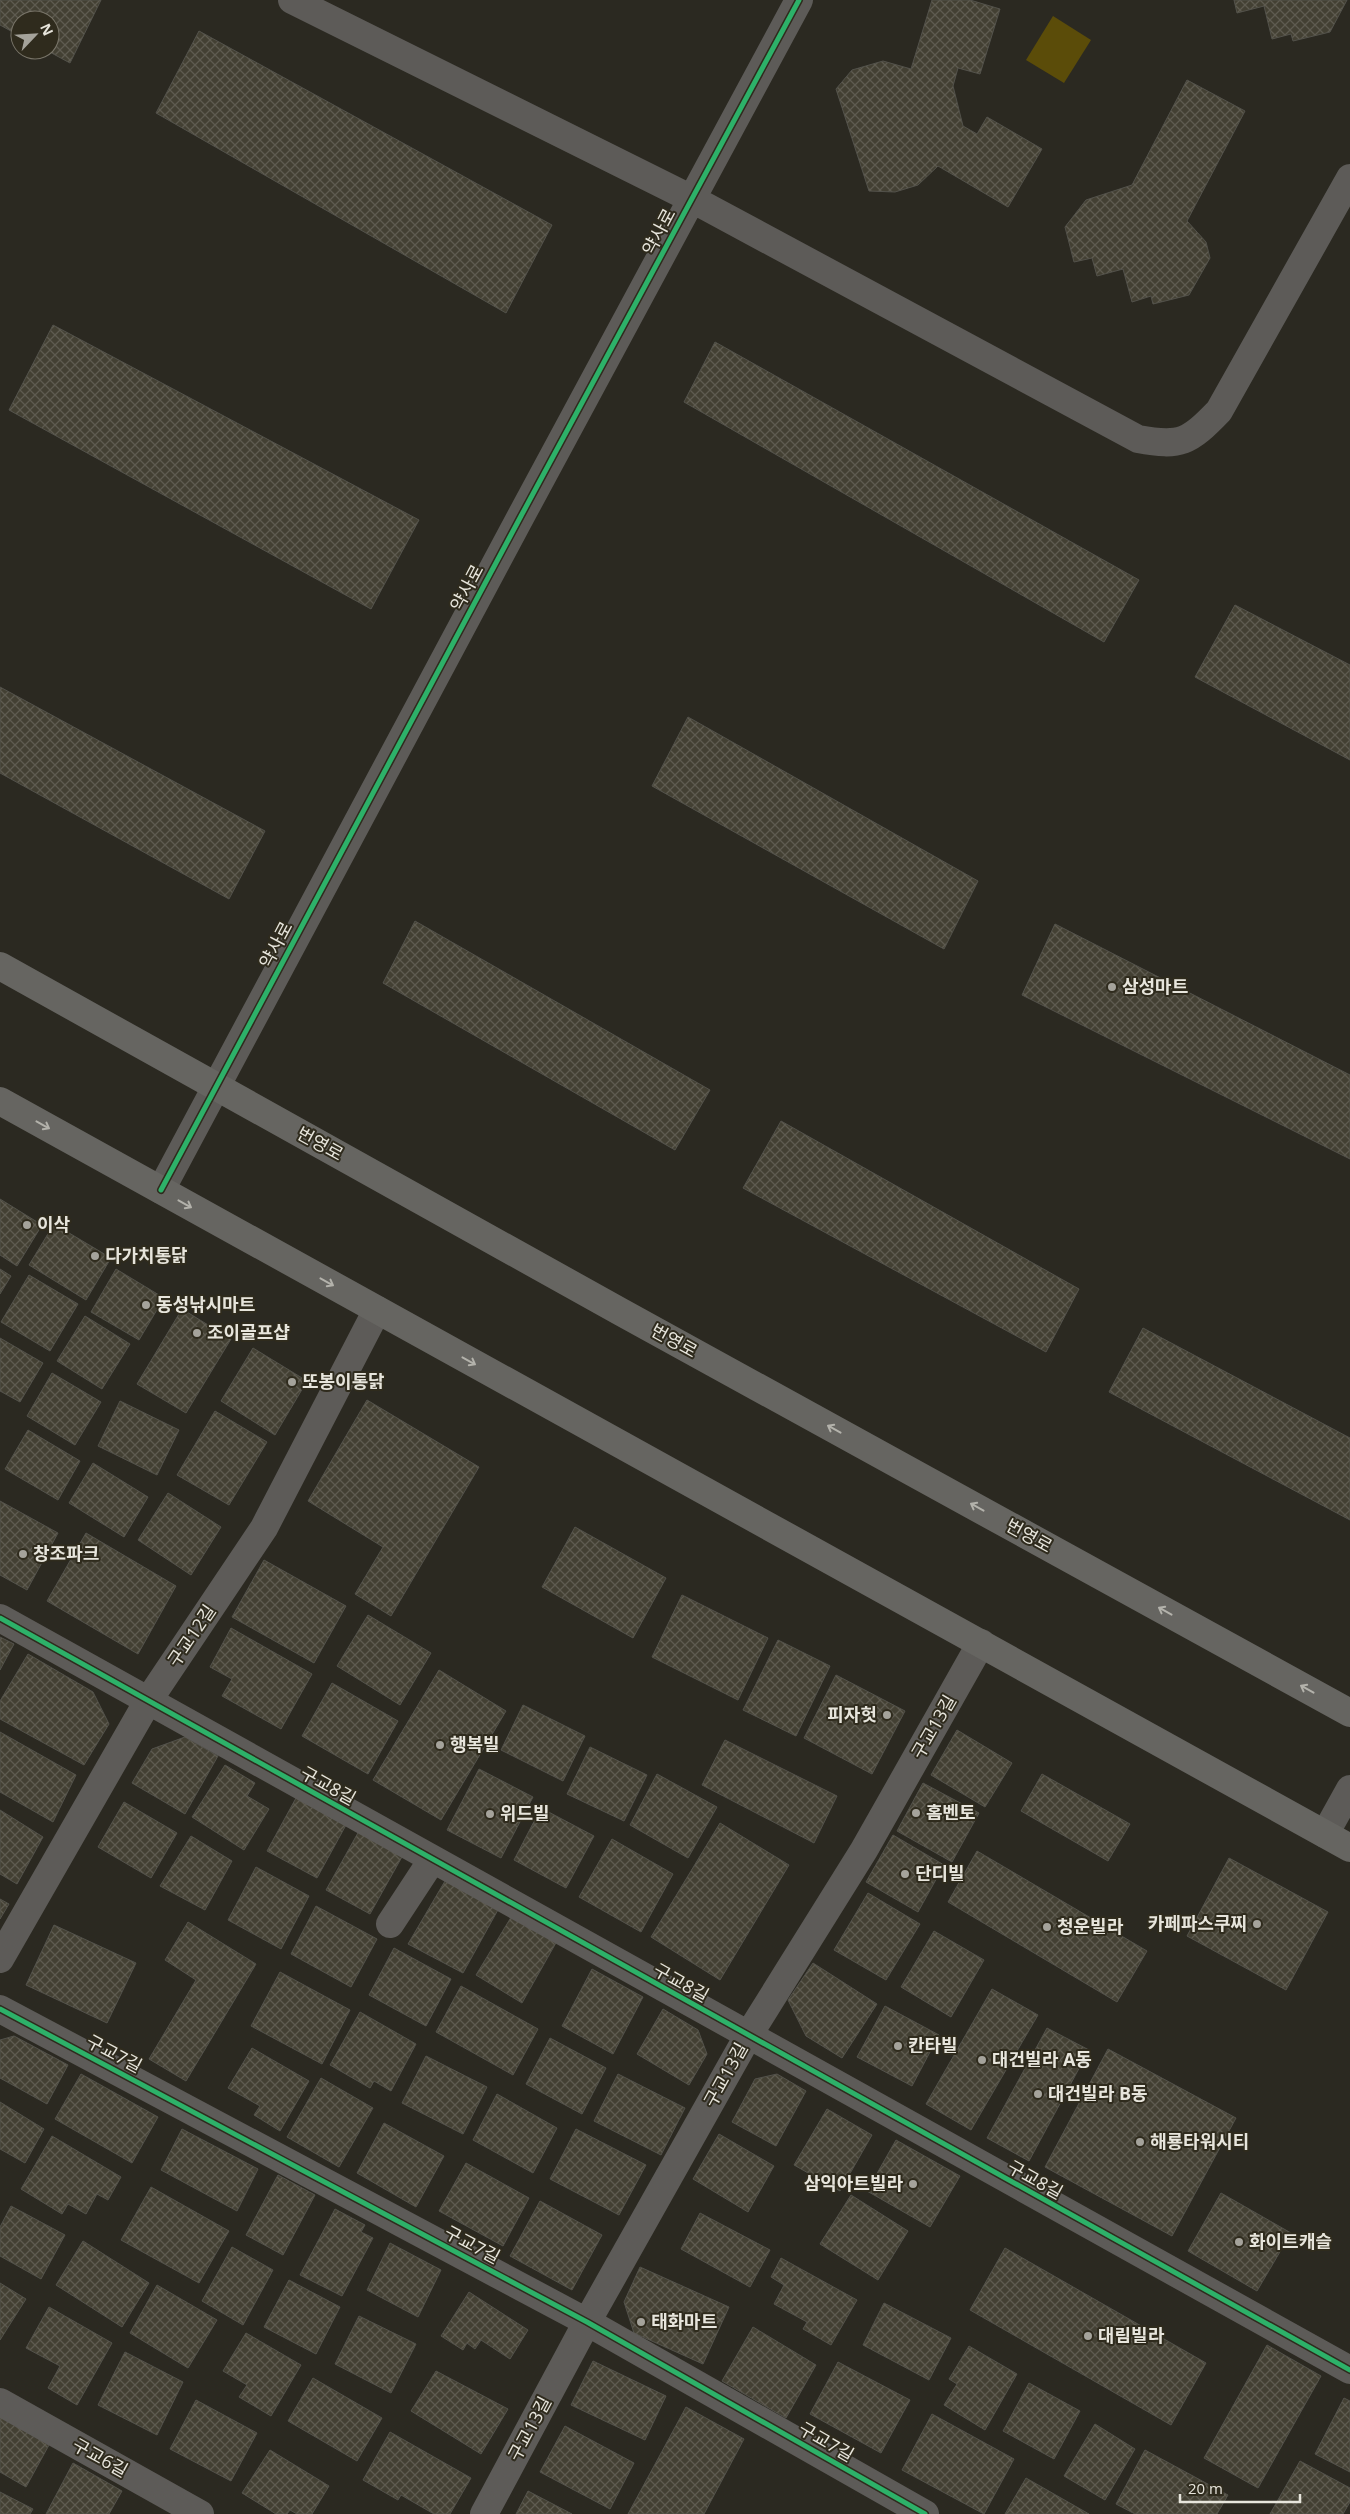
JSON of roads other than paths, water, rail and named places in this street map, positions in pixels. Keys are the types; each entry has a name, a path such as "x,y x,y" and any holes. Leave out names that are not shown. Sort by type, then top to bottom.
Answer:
{"main road":[{"name":"번영로","path":"0,966 639,1322 1350,1713"},
{"path":"0,1101 1350,1848"}],"street":[{"path":"292,0 692,199 1138,439 1160,443 1179,442 1197,434 1218,411 1350,178"},
{"name":"약사로","path":"161,1190 799,0"},
{"name":"구교12길","path":"0,1959 148,1701 264,1528 377,1310"},
{"name":"구교8길","path":"0,1618 1350,2370"},
{"name":"구교13길","path":"484,2514 587,2322 748,2036 864,1850 982,1644"},
{"path":"1325,1834 1350,1789"},
{"path":"390,1924 432,1860"},
{"name":"구교7길","path":"0,2009 587,2322 926,2514"},
{"name":"구교6길","path":"0,2402 200,2514"}],"place":[{"name":"삼성마트","path":"1112,987"},
{"name":"이삭","path":"27,1225"},
{"name":"다가치통닭","path":"95,1256"},
{"name":"동성낚시마트","path":"146,1305"},
{"name":"조이골프샵","path":"197,1333"},
{"name":"또봉이통닭","path":"292,1382"},
{"name":"창조파크","path":"23,1554"},
{"name":"피자헛","path":"887,1715"},
{"name":"행복빌","path":"440,1745"},
{"name":"홈벤토","path":"916,1813"},
{"name":"위드빌","path":"490,1814"},
{"name":"단디빌","path":"905,1874"},
{"name":"카페파스쿠찌","path":"1257,1924"},
{"name":"청운빌라","path":"1047,1927"},
{"name":"칸타빌","path":"898,2046"},
{"name":"대건빌라 A동","path":"982,2060"},
{"name":"대건빌라 B동","path":"1038,2094"},
{"name":"해룡타워시티","path":"1140,2142"},
{"name":"삼익아트빌라","path":"913,2184"},
{"name":"화이트캐슬","path":"1239,2242"},
{"name":"태화마트","path":"641,2322"},
{"name":"대림빌라","path":"1088,2336"}]}
